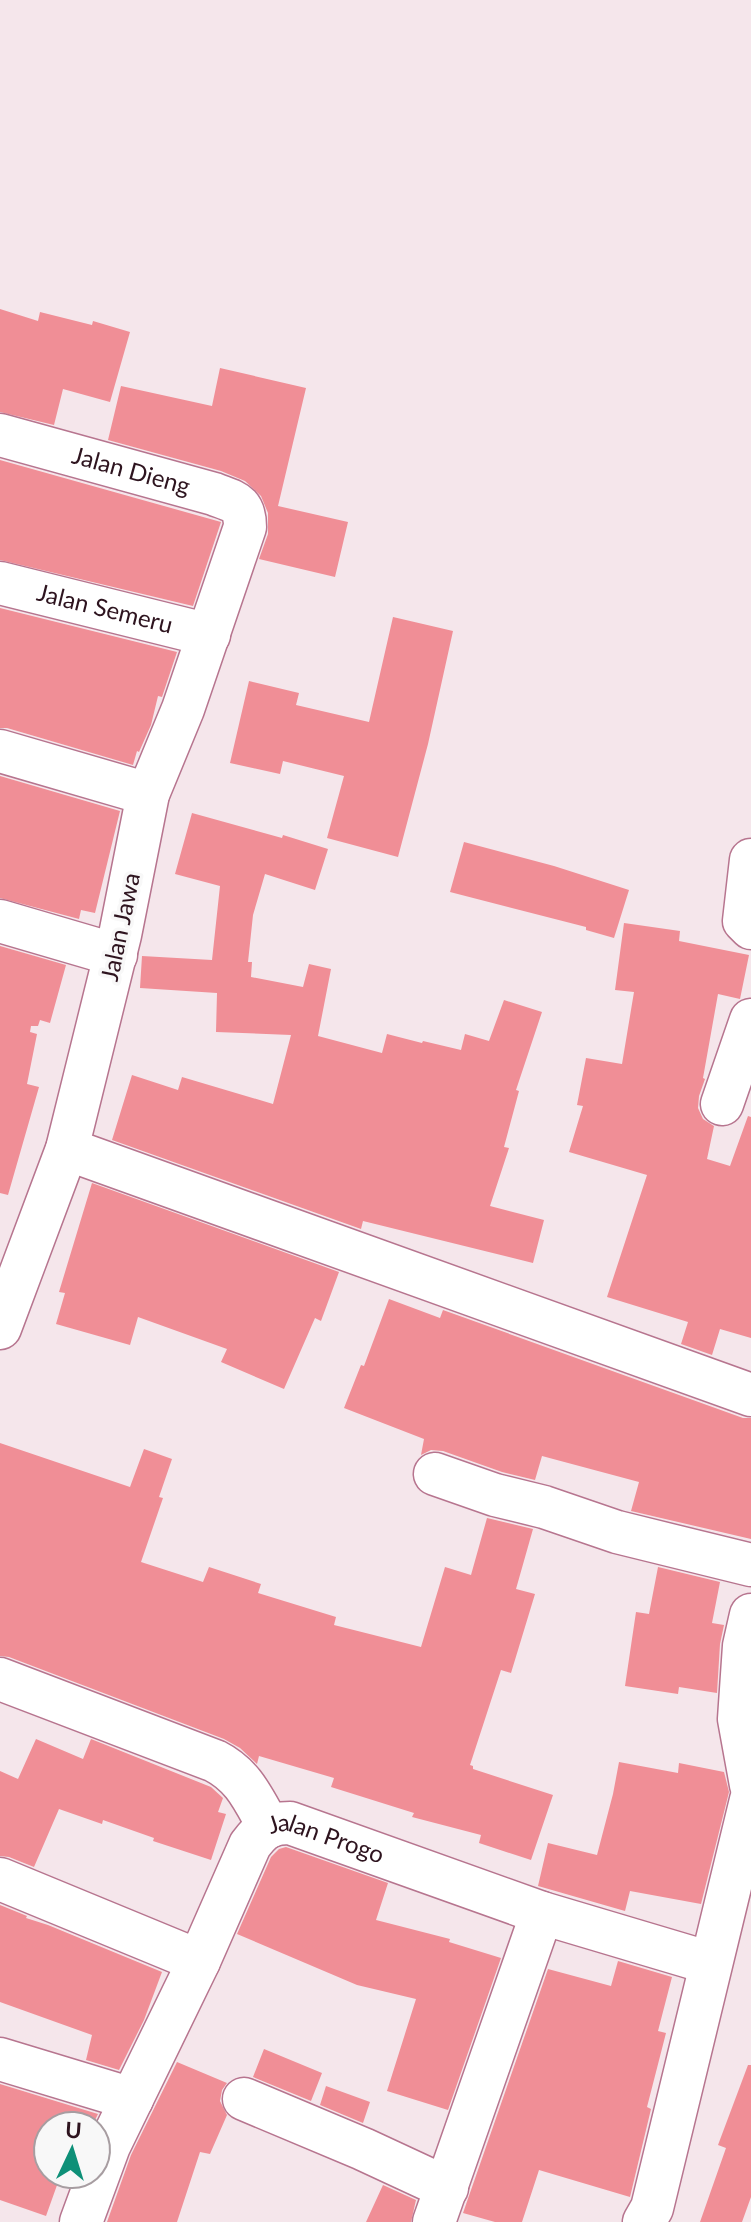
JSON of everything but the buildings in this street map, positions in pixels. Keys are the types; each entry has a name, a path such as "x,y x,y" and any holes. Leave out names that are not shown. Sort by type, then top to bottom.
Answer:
{"street":[{"name":"Jalan Dieng","path":"0,435 214,494 241,506 245,514 245,527"},
{"name":"Jalan Jawa","path":"0,1328 67,1149 116,955 148,794 183,709 245,527"},
{"name":"Jalan Semeru","path":"0,583 209,635"},
{"path":"0,751 148,794"},
{"path":"751,860 744,921 751,928"},
{"path":"0,921 116,955"},
{"path":"722,1104 751,1020"},
{"path":"67,1149 751,1395"},
{"path":"435,1474 617,1532 751,1565"},
{"path":"751,1615 744,1646 739,1719 751,1785"},
{"path":"0,1679 187,1749 229,1768 244,1784 269,1827"},
{"path":"644,2222 652,2208 710,1963 736,1926 751,1800"},
{"name":"Jalan Progo","path":"81,2222 109,2146 199,1961 250,1845 262,1829 290,1823 542,1913 710,1963"},
{"path":"0,1879 199,1961"},
{"path":"244,2099 363,2149 440,2205 542,1913"},
{"path":"0,2059 132,2099"}]}
